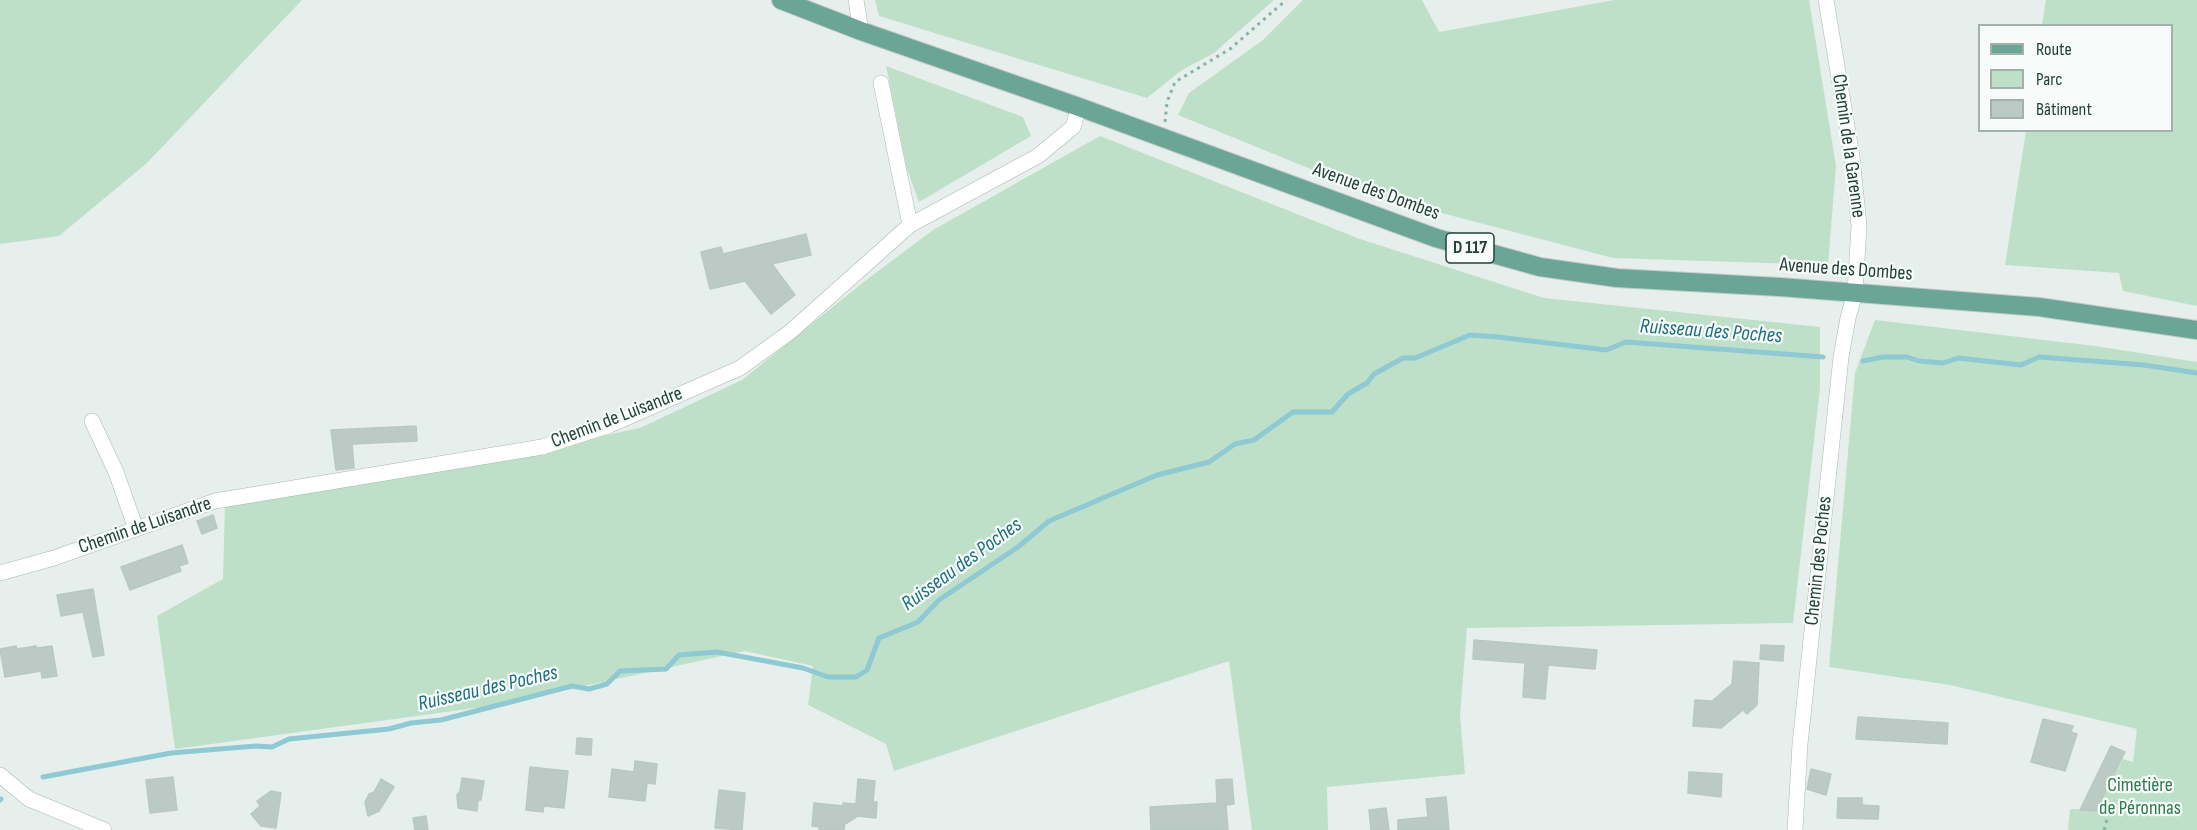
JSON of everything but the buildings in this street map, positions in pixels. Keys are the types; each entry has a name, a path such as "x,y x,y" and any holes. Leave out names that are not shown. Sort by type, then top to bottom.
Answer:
{"main road":[{"name":"Avenue des Dombes","path":"781,0 861,31 1079,107 1436,238 1540,267 1617,278 2039,307 2197,330"}],"street":[{"path":"856,0 861,31"},
{"name":"Chemin de la Garenne","path":"1826,0 1852,156 1859,226 1855,293"},
{"path":"881,83 910,225"},
{"name":"Chemin de Luisandre","path":"0,573 54,558 215,501 542,447 610,425 740,368 790,332 910,225 1038,156 1073,127 1079,107"},
{"name":"Chemin des Poches","path":"1795,830 1800,744 1841,357 1855,293"},
{"path":"92,421 116,472 136,529"},
{"path":"0,775 29,799 104,830"}],"path":[{"path":"1162,139 1167,102 1175,82 1230,49 1286,0"},
{"path":"2104,830 2110,808"}],"green space":[{"path":"0,0 302,0 147,163 59,236 0,244"},
{"path":"875,0 1274,0 1214,53 1182,70 1147,98 879,16"},
{"path":"1303,0 1422,0 1439,32 1614,0 1809,0 1836,166 1828,265 1613,258 1377,196 1178,115 1189,93 1263,40"},
{"path":"2046,0 2197,0 2197,306 2123,291 2119,273 2005,265 2026,132 2173,132 2173,24 2042,24"},
{"path":"886,66 1023,117 1031,136 919,202 907,169"},
{"path":"1100,136 1360,239 1544,298 1820,327 1820,388 1793,623 1467,628 1460,715 1465,774 1327,787 1328,830 1252,830 1229,661 894,771 886,744 808,705 813,666 745,651 497,705 175,749 157,616 223,579 225,503 545,448 640,428 742,380 865,281 933,230"},
{"name":"Cimetière de Péronnas","path":"1875,320 2095,346 2197,362 2197,830 2068,830 2070,809 2096,810 2123,759 2133,762 2137,729 1950,685 1829,667 1855,373"}],"waterway":[{"name":"Ruisseau des Poches","path":"43,777 171,753 256,746 272,747 289,739 389,729 411,723 441,720 572,686 589,689 607,684 620,671 666,669 679,655 717,652 803,668 828,677 856,677 867,670 879,638 918,622 939,600 1018,547 1049,521 1157,475 1209,462 1235,444 1254,440 1293,412 1332,412 1348,394 1367,383 1374,374 1403,358 1415,358 1470,335 1606,350 1626,342 1823,357"},
{"name":"Ruisseau des Poches","path":"1863,361 1883,357 1907,357 1919,361 1943,363 1958,358 2021,365 2039,357 2144,365 2197,373"}]}
